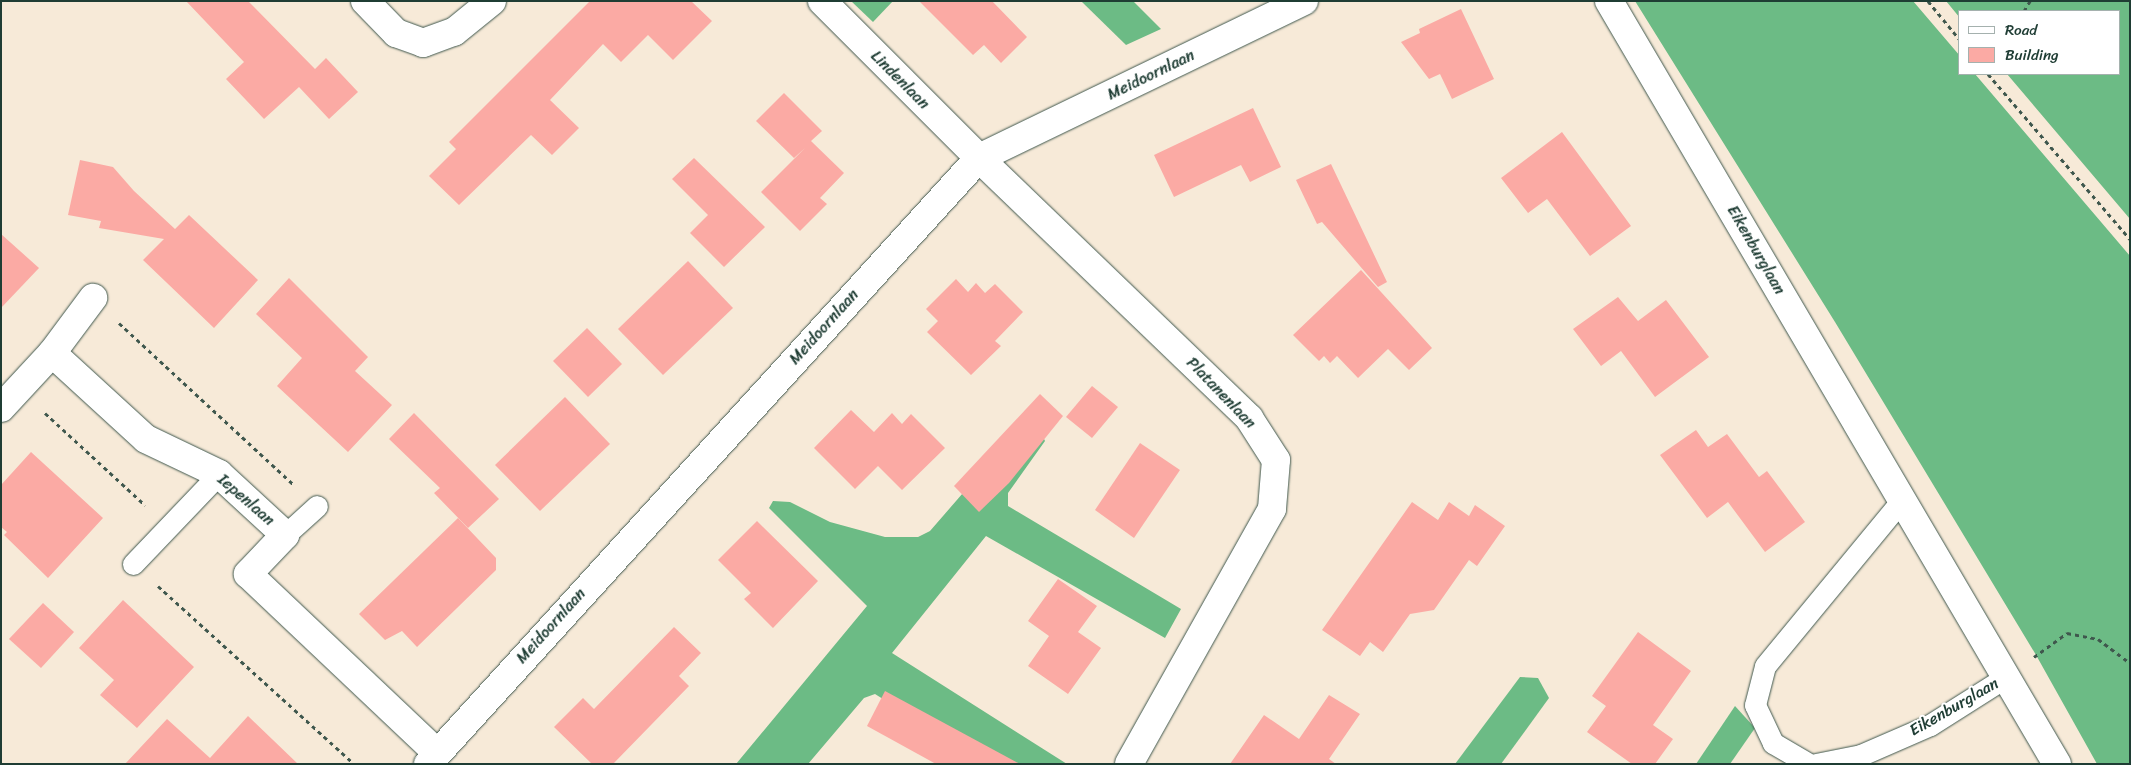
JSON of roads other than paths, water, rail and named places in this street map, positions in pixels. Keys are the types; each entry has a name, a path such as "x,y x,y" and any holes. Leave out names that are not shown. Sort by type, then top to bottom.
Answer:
{"street":[{"path":"365,1 396,33 423,43 454,32 492,1"},
{"name":"Lindenlaan","path":"822,1 979,158"},
{"name":"Meidoornlaan","path":"432,758 979,158 1304,1"},
{"name":"Eikenburglaan","path":"1609,1 2057,764"},
{"name":"Platanenlaan","path":"979,158 1249,418 1276,460 1272,509 1129,764"},
{"path":"10,399 52,353 92,298"},
{"name":"Iepenlaan","path":"52,353 146,439 219,474 285,535 248,574 432,758"}],"lane":[{"path":"133,564 219,474"},
{"path":"1809,764 1773,743 1755,705 1765,666 1902,500"},
{"path":"285,535 317,506"},
{"name":"Eikenburglaan","path":"1816,764 1861,755 1930,725 2006,677"}]}
